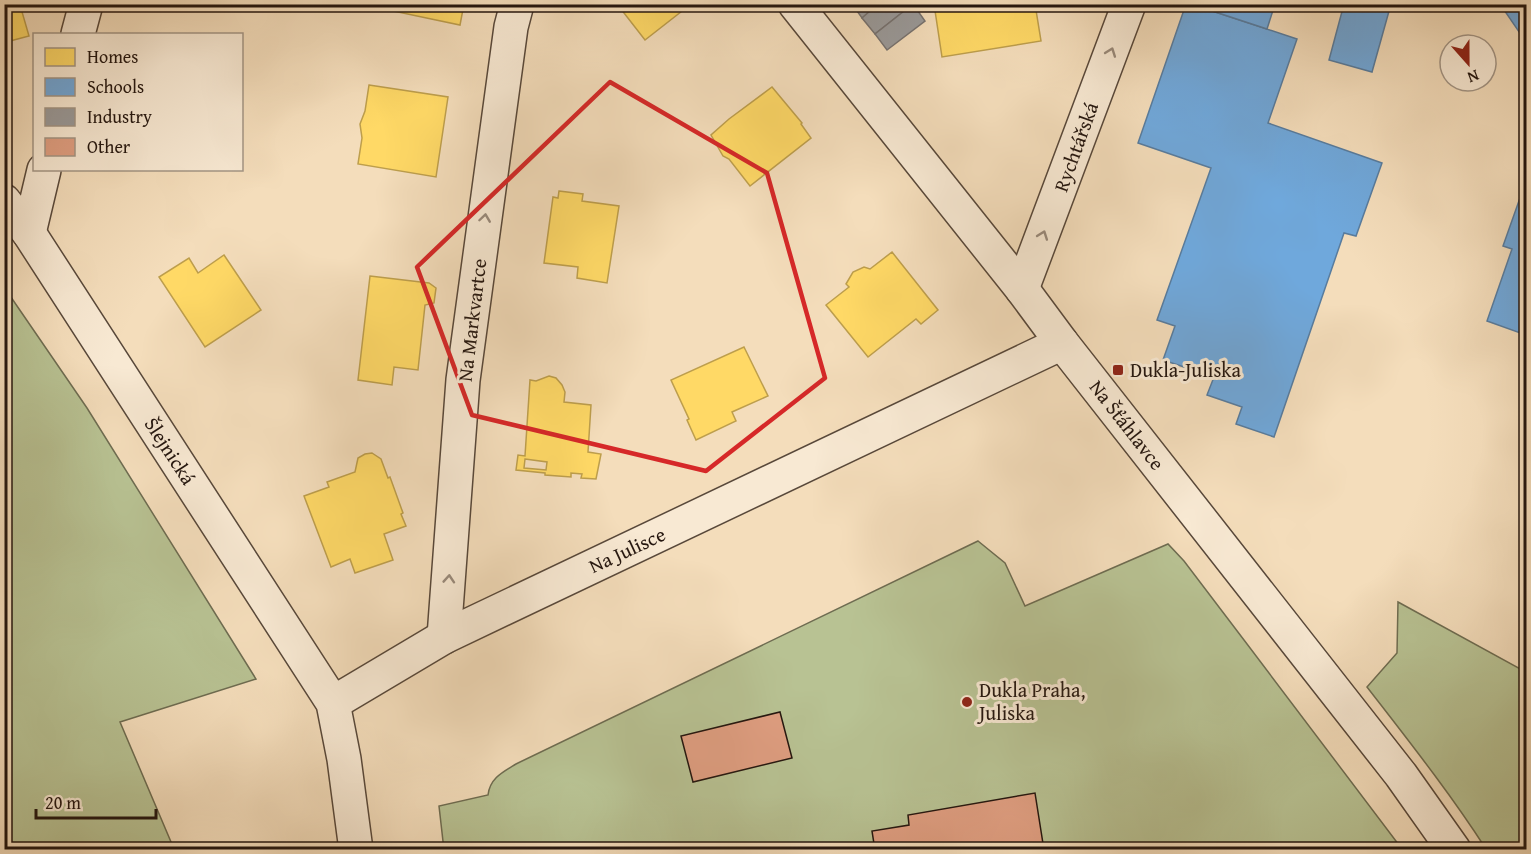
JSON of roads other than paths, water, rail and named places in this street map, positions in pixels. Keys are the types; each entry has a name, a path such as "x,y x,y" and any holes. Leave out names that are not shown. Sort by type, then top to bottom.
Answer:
{"street":[{"path":"78,33 86,4"},
{"name":"Na Markvartce","path":"444,637 463,380 511,27 517,4"},
{"name":"Na Šťáhlavce","path":"795,4 1022,289 1394,766 1454,849"},
{"name":"Rychtářská","path":"1022,289 1129,4"},
{"path":"29,232 44,171"},
{"name":"Šlejnická","path":"4,201 29,232 333,703"},
{"name":"Na Julisce","path":"333,703 444,637 1062,343"},
{"path":"333,703 344,759 356,849"}],"place":[{"name":"Dukla-Juliska","path":"1118,370"},
{"name":"Dukla Praha, Juliska","path":"967,702"}]}
